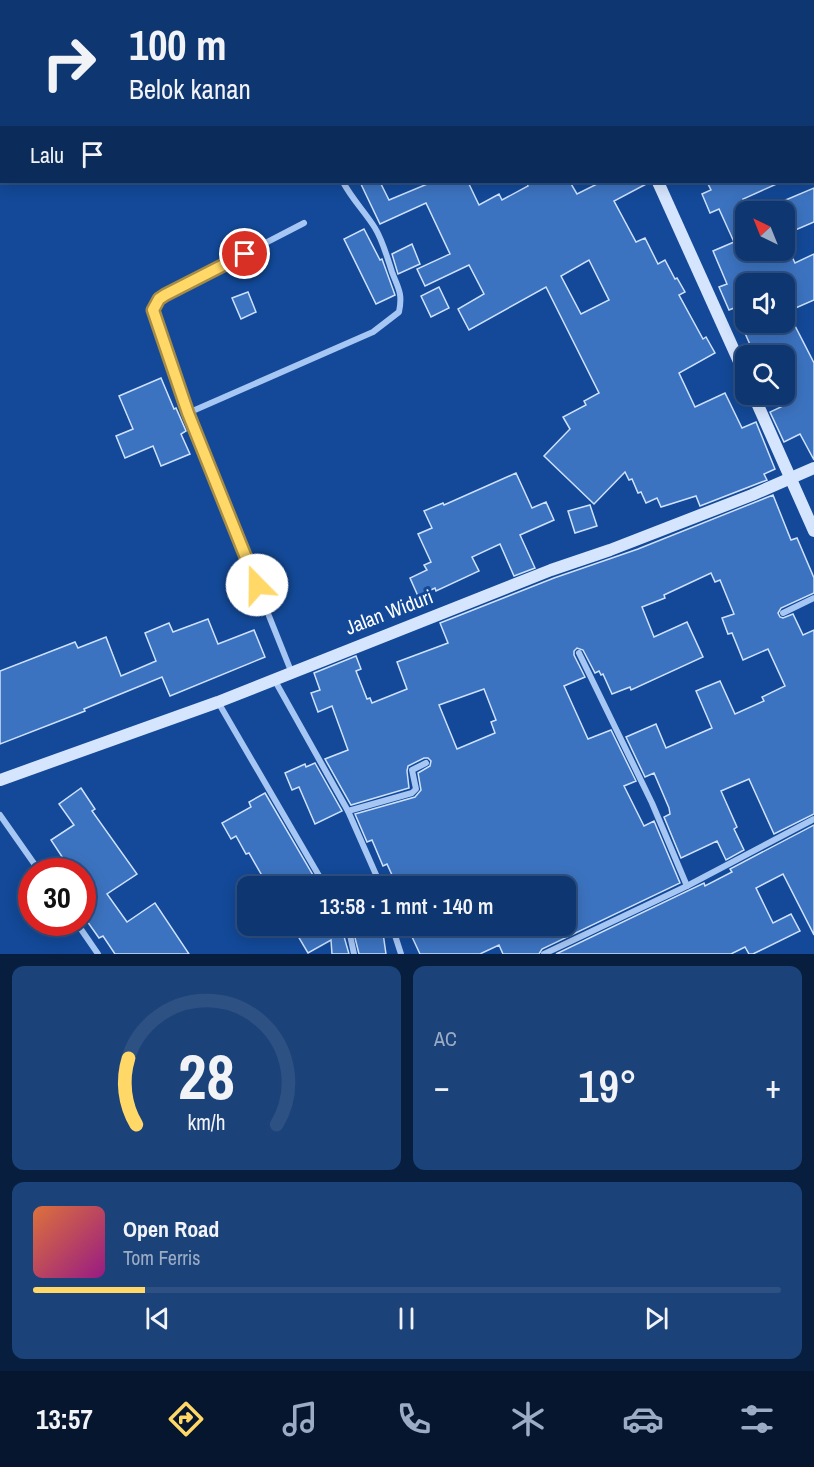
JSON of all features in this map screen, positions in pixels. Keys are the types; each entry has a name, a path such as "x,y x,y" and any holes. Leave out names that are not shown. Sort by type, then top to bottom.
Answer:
{"street":[{"path":"188,413 373,332 399,312 402,302 401,290 382,242 375,228 351,198 344,183"},
{"path":"658,183 735,353"},
{"path":"291,671 188,413 153,310 159,299 304,223"},
{"path":"758,405 814,531"},
{"name":"Jalan Widuri","path":"0,780 218,702 273,678 791,479 814,468"},
{"path":"783,613 814,598"},
{"path":"579,653 647,792 687,886"},
{"path":"273,678 348,811 377,876"},
{"path":"218,702 319,876"},
{"path":"348,811 412,793 416,789 412,770 426,763"},
{"path":"0,815 30,858"},
{"path":"544,954 687,886 814,819"},
{"path":"86,936 98,954"},
{"path":"350,936 354,954"},
{"path":"395,936 401,954"}],"building":[{"path":"360,183 380,183 389,200 430,183 468,183 479,205 499,194 502,200 528,186 526,183 571,183 577,194 599,183 648,183 614,201 636,242 645,238 658,264 665,260 675,279 677,278 685,292 679,295 703,339 706,337 715,353 679,373 695,407 725,393 742,428 756,422 775,469 764,474 767,480 700,506 696,496 661,507 657,498 646,503 641,492 638,493 632,479 629,480 625,472 594,504 544,456 570,429 563,417 586,405 584,401 599,393 546,287 469,330 458,309 484,294 469,265 425,286 417,269 450,254 426,203 380,224","holes":["589,260 609,300 581,314 561,276"]},
{"path":"708,183 779,183 743,199 744,201 735,201 735,261 794,261 795,263 814,254 814,300 795,308 795,273 735,273 735,310 734,308 729,310 719,287 727,284 713,251 734,242 719,209 710,213 702,194 711,190"},
{"path":"814,188 814,222 795,230 795,201 783,201"},
{"path":"364,229 380,260 382,259 395,295 376,304 344,239"},
{"path":"412,244 420,264 398,274 392,254"},
{"path":"439,287 449,308 431,317 421,296"},
{"path":"248,292 256,312 241,319 232,298"},
{"path":"795,326 814,363 814,460 800,434 784,442 770,412 781,407 780,405 795,405 795,345 750,345 745,333 795,333"},
{"path":"161,378 186,431 181,434 190,454 161,466 153,446 125,458 116,436 133,429 119,396"},
{"path":"516,473 532,508 546,502 554,520 520,535 535,568 514,576 500,544 472,557 479,571 436,591 435,588 418,596 410,578 427,570 424,565 431,562 418,534 432,528 424,511 443,503 444,505"},
{"path":"773,495 791,540 797,538 814,578 814,593 781,608 778,613 783,618 793,614 803,635 814,630 814,814 774,834 749,779 721,791 737,827 734,829 744,850 726,860 717,841 681,858 664,817 670,814 669,808 654,773 645,777 626,737 656,724 666,748 712,728 696,691 720,681 735,714 764,701 762,697 785,686 768,649 743,660 732,633 728,634 722,618 734,614 720,580 715,582 711,573 664,595 665,598 642,607 654,637 687,622 703,657 631,690 630,687 612,694 603,674 601,675 599,671 595,673 583,650 577,648 574,651 585,677 564,686 588,739 611,730 636,781 624,786 644,826 654,821 680,883 576,933 576,876 392,876 387,864 383,866 372,840 367,842 355,814 415,797 421,790 418,773 430,766 431,761 424,758 408,766 409,788 351,805 325,759 348,750 332,706 318,712 311,693 320,690 314,673 356,656 361,669 356,671 367,699 370,698 372,703 407,689 397,662 448,643 440,623 554,578 638,549","holes":["484,689 496,720 491,722 495,733 457,749 439,705"]},
{"path":"590,505 597,526 575,533 568,511"},
{"path":"208,619 218,644 254,630 265,657 170,696 162,677 84,709 85,711 0,744 0,671 75,642 78,648 106,637 121,676 156,661 145,633 169,623 173,632"},
{"path":"315,763 342,811 315,824 299,787 292,790 285,773 305,764 306,767"},
{"path":"81,788 95,809 92,811 137,874 107,894 127,922 155,903 189,954 115,954 103,936 99,938 96,934 96,858 63,858 51,840 74,825 59,804"},
{"path":"265,793 313,876 262,876 249,853 246,854 236,836 231,839 222,823 251,807 249,802"},
{"path":"814,825 814,935 783,874 756,888 773,923 791,914 800,931 753,954 749,954 745,947 731,954 556,954 704,883 705,886 732,872 730,869"},
{"path":"298,936 344,936 349,954 332,954 331,940 308,953"},
{"path":"354,936 383,936 386,954 359,954"},
{"path":"412,936 569,936 542,949 539,954 503,954 499,945 480,954 420,954"}],"route":[{"path":"245,254 165,295 155,304 153,310 188,413 257,585"}]}
